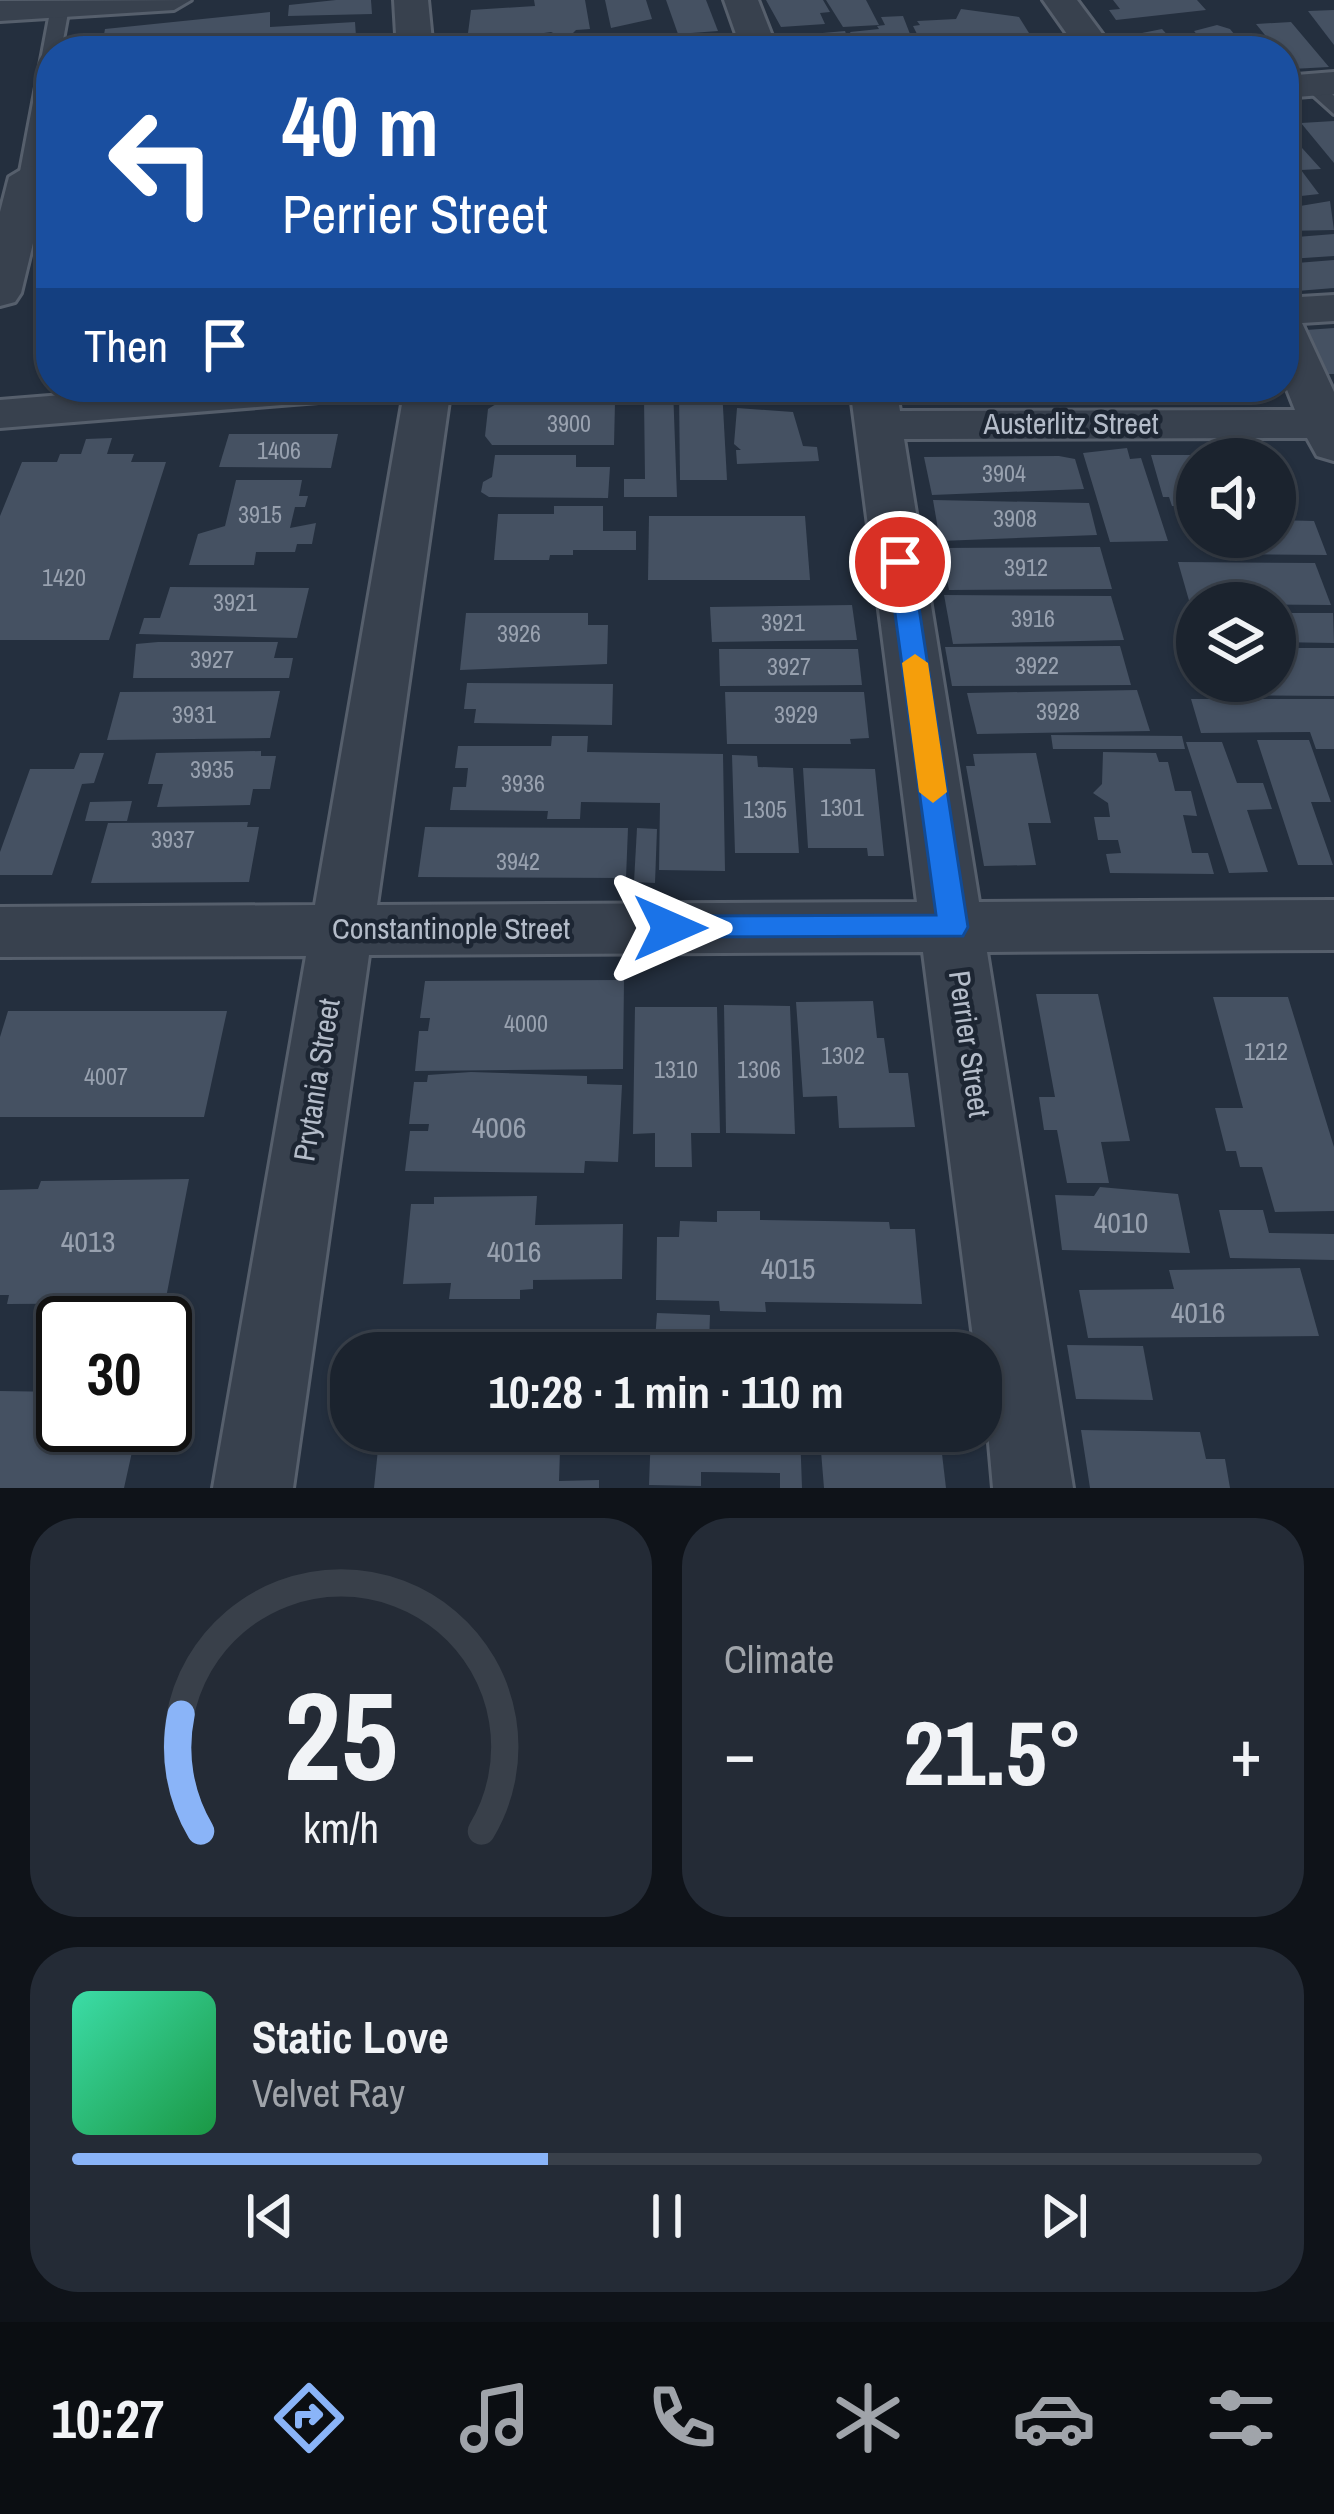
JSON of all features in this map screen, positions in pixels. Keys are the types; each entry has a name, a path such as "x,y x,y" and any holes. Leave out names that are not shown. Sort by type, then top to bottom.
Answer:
{"street":[{"path":"0,11 174,0"},
{"path":"411,0 415,36"},
{"path":"741,0 754,36"},
{"path":"1060,0 1086,36"},
{"path":"0,293 26,178"},
{"path":"1299,310 1334,308"},
{"path":"1299,362 1331,431"},
{"path":"0,414 147,402"},
{"name":"Prytania Street","path":"253,1488 426,402"},
{"name":"Austerlitz Street","path":"876,406 1331,431"},
{"name":"Perrier Street","path":"876,406 1033,1488"},
{"name":"Constantinople Street","path":"0,932 1334,925"}],"lane":[{"path":"54,36 60,7"},
{"path":"26,178 36,128"}],"building":[{"path":"371,0 372,14 288,16 289,5"},
{"path":"534,0 585,0 590,29 576,30 570,36 468,33 471,10 535,6"},
{"path":"605,0 646,0 652,19 611,28"},
{"path":"666,0 706,0 718,31 678,34"},
{"path":"766,0 823,0 830,12 820,13 825,24 781,27"},
{"path":"826,0 866,0 879,25 843,27"},
{"path":"1113,0 1197,0 1206,10 1116,20 1109,10 1120,9"},
{"path":"961,9 1019,17 1029,33 918,36 913,26 920,25 917,21 956,19"},
{"path":"1334,10 1334,45 1308,11"},
{"path":"270,12 270,27 355,22 356,36 104,36 105,29"},
{"path":"903,16 910,34 852,36 850,32 879,29 877,26 885,25 881,17"},
{"path":"1291,22 1329,67 1299,69 1299,36 1266,36 1256,24"},
{"path":"1217,25 1236,36 1198,36 1194,31"},
{"path":"1162,29 1168,36 1133,36"},
{"path":"845,31 847,36 789,36"},
{"path":"1334,121 1334,163 1301,123"},
{"path":"1299,145 1321,169 1301,170 1319,194 1301,196"},
{"path":"1330,201 1334,230 1299,231 1299,206"},
{"path":"1334,234 1334,256 1299,258 1299,237"},
{"path":"1334,260 1334,288 1299,291 1299,263"},
{"path":"1334,328 1334,374 1325,374 1306,330"},
{"path":"499,402 615,402 614,445 492,445 485,436 488,409"},
{"path":"644,402 674,402 677,497 624,497 624,479 645,479"},
{"path":"679,402 723,402 727,480 680,480"},
{"path":"737,408 793,412 803,446 817,447 819,461 737,464 736,450 741,450 734,444"},
{"path":"229,434 338,434 331,468 219,467"},
{"path":"112,438 107,454 134,454 131,462 166,462 109,640 0,640 0,516 22,462 57,462 60,454 81,454 86,439"},
{"path":"1127,448 1130,459 1141,458 1168,541 1110,542 1083,453"},
{"path":"495,455 576,455 576,467 610,467 608,498 489,497 481,492 483,482 492,477"},
{"path":"1151,455 1176,455 1176,506 1163,497"},
{"path":"924,457 1075,459 1084,489 932,495"},
{"path":"236,480 302,480 299,496 308,496 305,507 295,507 290,528 316,523 312,544 297,544 295,552 256,552 254,565 189,565 198,534 225,526"},
{"path":"933,500 1089,503 1097,535 940,541"},
{"path":"554,506 603,506 603,531 636,531 636,550 573,550 573,555 550,555 549,560 494,560 498,514 554,514"},
{"path":"649,516 805,516 810,580 648,580"},
{"path":"1296,521 1314,521 1327,555 1296,555"},
{"path":"1100,547 1112,589 949,590 941,548"},
{"path":"1178,562 1315,563 1331,605 1296,605 1296,582 1184,582"},
{"path":"170,587 309,588 297,638 139,634 144,618 160,618"},
{"path":"944,595 1111,596 1124,640 953,644"},
{"path":"852,605 857,640 712,642 710,607"},
{"path":"466,613 588,613 588,625 608,625 607,664 460,670"},
{"path":"1296,613 1333,613 1334,643 1296,642"},
{"path":"278,642 274,658 293,658 289,678 133,678 136,644"},
{"path":"1120,646 1131,685 952,686 945,647"},
{"path":"1296,648 1334,648 1334,696 1296,696"},
{"path":"719,649 858,649 862,685 720,686"},
{"path":"467,683 613,684 612,725 474,723 476,709 464,709"},
{"path":"1137,690 1150,731 977,734 967,693"},
{"path":"280,691 270,738 107,740 120,692"},
{"path":"725,692 864,692 869,738 850,739 851,744 727,744"},
{"path":"1334,699 1334,749 1316,749 1310,732 1201,733 1192,702"},
{"path":"1051,735 1182,736 1185,749 1053,749"},
{"path":"552,736 588,736 587,752 723,754 725,871 659,870 660,803 581,802 580,819 547,819 548,811 450,810 453,787 466,787 468,768 455,768 458,746 551,746"},
{"path":"1257,740 1309,740 1331,802 1311,802 1333,865 1298,865"},
{"path":"1186,742 1222,742 1237,783 1263,783 1272,809 1247,810 1268,872 1229,873"},
{"path":"261,751 261,756 276,756 270,789 253,789 250,805 157,807 163,784 148,784 156,753"},
{"path":"1103,752 1156,753 1159,762 1168,762 1175,791 1191,791 1197,816 1183,815 1192,853 1208,853 1214,874 1110,873 1106,854 1121,853 1118,840 1098,840 1094,817 1110,817 1108,803 1093,793 1102,784"},
{"path":"80,753 104,753 94,783 82,784 52,875 0,875 0,852 30,769 74,769"},
{"path":"1036,753 1051,823 1028,823 1036,865 984,866 966,766 975,766 973,754"},
{"path":"732,755 757,756 758,767 793,768 799,853 735,853"},
{"path":"803,768 875,769 884,856 868,856 867,848 808,848"},
{"path":"132,801 127,821 85,821 90,802"},
{"path":"248,822 247,827 259,827 249,882 91,883 108,823"},
{"path":"425,827 628,828 626,878 418,877"},
{"path":"637,828 657,829 655,883 634,882"},
{"path":"624,980 623,1069 415,1071 419,1031 428,1031 430,1018 420,1018 425,981"},
{"path":"1036,994 1098,994 1130,1141 1101,1142 1109,1183 1067,1183 1057,1130 1044,1130 1039,1097 1055,1097"},
{"path":"1213,997 1288,997 1334,1147 1334,1211 1275,1212 1262,1167 1240,1167 1236,1151 1226,1151 1215,1108 1243,1108"},
{"path":"873,1001 877,1038 884,1038 889,1073 908,1073 915,1127 839,1128 837,1096 803,1097 796,1002"},
{"path":"724,1005 790,1006 795,1134 726,1133"},
{"path":"635,1007 717,1007 720,1133 691,1133 692,1167 655,1167 655,1133 633,1134"},
{"path":"8,1011 227,1011 204,1117 0,1117 0,1037"},
{"path":"428,1075 587,1076 587,1084 622,1085 618,1162 585,1161 584,1173 405,1171 410,1131 428,1131 429,1124 409,1124 414,1082 427,1082"},
{"path":"189,1179 166,1296 36,1296 36,1304 7,1304 9,1295 0,1295 0,1190 38,1189 41,1181"},
{"path":"1100,1187 1178,1194 1190,1253 1062,1250 1055,1195 1094,1196"},
{"path":"537,1196 535,1225 623,1224 622,1279 533,1280 533,1289 520,1290 520,1299 449,1299 451,1283 403,1284 411,1204 434,1204 434,1197"},
{"path":"1219,1210 1263,1210 1269,1233 1334,1234 1334,1260 1230,1258"},
{"path":"717,1211 760,1211 760,1220 889,1222 890,1229 915,1229 922,1304 765,1302 766,1312 720,1311 719,1301 656,1300 657,1237 679,1237 680,1221 717,1222"},
{"path":"1300,1268 1319,1336 1088,1338 1079,1290 1174,1289 1169,1270"},
{"path":"657,1313 710,1315 709,1332 656,1332"},
{"path":"1067,1345 1143,1346 1153,1400 1076,1399"},
{"path":"0,1391 36,1392 36,1452 132,1452 124,1488 0,1488"},
{"path":"1081,1430 1200,1432 1206,1459 1225,1459 1230,1488 1090,1488"},
{"path":"378,1452 560,1452 559,1481 599,1480 599,1488 374,1488"},
{"path":"650,1452 801,1452 802,1488 780,1488 780,1473 701,1472 701,1486 649,1485"},
{"path":"821,1452 942,1452 946,1488 824,1488"}],"slow traffic":[{"path":"915,663 933,792"}],"route":[{"path":"670,928 952,927 900,562"}]}
